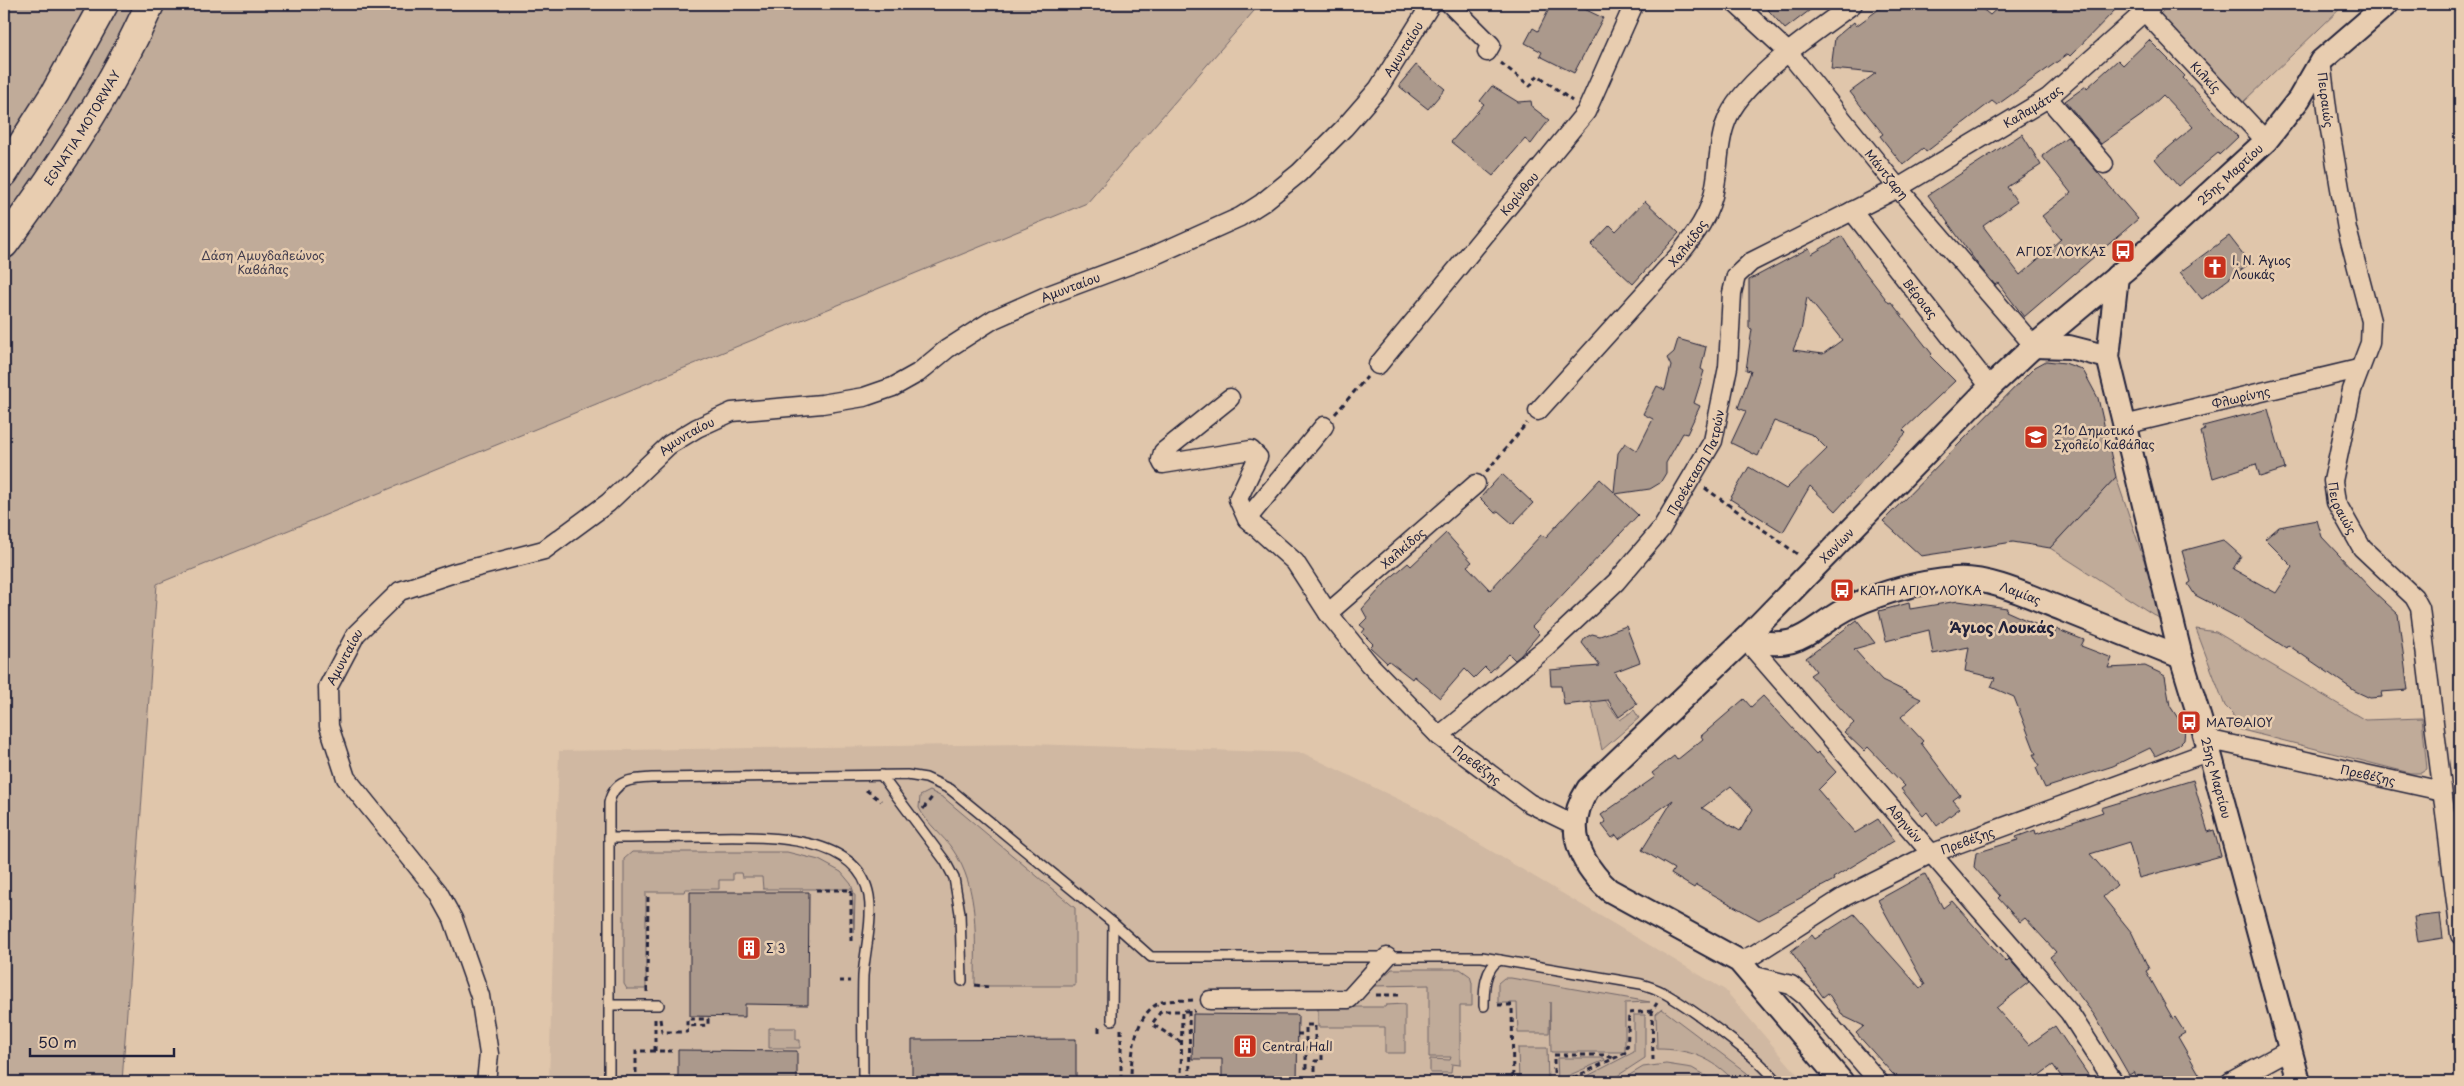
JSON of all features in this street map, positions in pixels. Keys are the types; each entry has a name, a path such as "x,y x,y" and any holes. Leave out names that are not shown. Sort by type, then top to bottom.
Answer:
{"highway":[{"path":"4,173 56,93 104,4"},
{"name":"EGNATIA MOTORWAY","path":"4,244 33,204 116,73 150,4"}],"street":[{"name":"Αμυνταίου","path":"486,1082 489,1054 480,996 452,919 438,892 346,778 329,726 328,687 356,634 400,590 454,573 544,550 608,503 669,445 697,428 732,412 830,403 864,397 893,387 918,373 947,349 994,319 1046,296 1145,259 1240,218 1262,203 1298,173 1344,128 1378,89 1431,4"},
{"path":"1450,4 1491,45 1488,52"},
{"name":"Κορίνθου","path":"1378,365 1586,112 1634,4"},
{"name":"Μάντζαρη","path":"1736,4 1788,52 1898,188 2034,346"},
{"name":"Χαλκίδος","path":"1538,411 1678,256 1698,231 1708,213 1715,189 1725,123 1737,100 1788,52 1853,4"},
{"name":"25ης Μαρτίου","path":"2299,1082 2288,1050 2208,745 2181,656 2108,357 2117,276 2266,141 2299,99 2321,61 2387,4"},
{"name":"Καλαμάτας","path":"1898,188 2048,98 2149,8"},
{"name":"Κιλκίς","path":"2149,8 2266,141"},
{"name":"Πειραιώς","path":"2321,61 2329,124 2347,229 2371,321 2370,343 2358,369 2332,481 2336,502 2362,548 2414,597 2420,608 2460,935"},
{"path":"2048,98 2104,164"},
{"name":"Προέκταση Πατρών","path":"1439,736 1547,647 1616,582 1662,529 1693,479 1713,441 1728,366 1732,293 1736,276 1751,262 1898,188"},
{"name":"Βέροιας","path":"1852,211 1990,387"},
{"name":"Χανίων","path":"1576,826 1580,802 1588,789 1745,639 1817,567 1990,387 2034,346 2117,276"},
{"path":"2034,346 2069,348 2108,357"},
{"name":"Φλωρίνης","path":"2124,425 2358,369"},
{"path":"1230,398 1163,452 1161,460 1164,464 1168,464 1251,450 1258,457 1238,499 1247,519 1324,426"},
{"name":"Χαλκίδος","path":"1328,612 1476,484"},
{"name":"Πρεβέζης","path":"1247,519 1295,562 1328,612 1375,671 1439,736 1529,803 1576,826"},
{"name":"Λαμίας","path":"1745,639 1763,644 1790,642 1803,638 1851,607 1880,595 1909,586 1958,579 2013,590 2181,656"},
{"name":"Αθηνών","path":"1745,639 2069,1012 2114,1082"},
{"name":"Πρεβέζης","path":"1745,968 1754,954 1844,897 1930,854 2208,745 2442,791"},
{"path":"1576,826 1582,859 1593,875 1609,890 1745,968 1791,985 1804,996 1880,1082"},
{"path":"1210,1000 1349,999 1387,957"},
{"path":"1745,968 1842,1082"},
{"path":"2230,1082 2288,1050"}],"lane":[{"path":"882,775 945,861 954,878 960,913 962,980"},
{"path":"609,1082 609,838 611,795 619,784 629,780 882,775 907,775 926,778 950,789 1113,923 1151,957 1482,957 1641,984 1658,990 1692,1012 1753,1058 1768,1071 1776,1082"},
{"path":"609,838 770,838 824,849 840,856 855,867 865,883 869,909 863,976 863,1082"},
{"path":"1112,1020 1113,923"},
{"path":"1484,1006 1486,980 1493,964 1500,960"},
{"path":"609,1005 659,1005"}],"path":[{"path":"1488,52 1530,86 1538,75 1586,112"},
{"path":"1324,426 1378,365"},
{"path":"1476,484 1538,411"},
{"path":"1693,479 1817,567"},
{"path":"863,789 882,803"},
{"path":"920,812 937,792"},
{"path":"855,886 856,893"},
{"path":"816,890 851,890 853,949 857,920"},
{"path":"638,992 648,992 648,894"},
{"path":"839,981 850,981 852,979"},
{"path":"974,983 977,987 988,987"},
{"path":"1386,995 1400,995"},
{"path":"1496,996 1495,1005 1512,1005 1513,1082"},
{"path":"1131,1082 1133,1043 1148,1014 1157,1004 1210,1000"},
{"path":"1652,1000 1659,1003 1652,1011 1653,1060"},
{"path":"1182,1011 1181,1081 1222,1081"},
{"path":"1181,1042 1152,1024 1161,1012 1189,1011 1190,1081"},
{"path":"1565,1082 1614,1059 1628,1050 1629,1013 1652,1011"},
{"path":"1148,1014 1155,1019"},
{"path":"646,1016 656,1016 661,1019 662,1032 687,1032 687,1026 687,1019 708,1019 710,1023 708,1026 687,1026"},
{"path":"655,1051 656,1016"},
{"path":"1099,1032 1100,1023"},
{"path":"1306,1069 1306,1026 1315,1026 1315,1049 1322,1049 1322,1061 1316,1061 1315,1082"},
{"path":"1297,1034 1306,1034"},
{"path":"636,1082 636,1051 672,1051"},
{"path":"1554,1082 1554,1055 1605,1055 1614,1059"}],"shaded area":[{"path":"1030,744 1303,753 1427,813 1725,990 1804,1082 549,1082 559,751"}],"green space":[{"name":"Δάση Αμυγδαλεώνος Καβάλας","path":"4,4 1260,4 1087,203 157,584 122,1082 4,1082"},
{"path":"2170,4 2345,4 2242,103 2159,15"},
{"path":"2116,477 2165,622 2050,548"},
{"path":"2196,629 2216,632 2365,720 2422,718 2427,769 2421,773 2410,773 2238,729 2232,713 2225,706"},
{"path":"1605,700 1620,720 1634,710 1639,718 1602,750 1591,702"},
{"path":"930,791 944,798 1075,908 1075,986 978,986 975,984 975,932 972,898 962,865 945,839 926,819 919,808 920,796"},
{"path":"632,852 787,852 819,860 841,872 851,884 855,896 854,932 852,889 763,889 762,877 742,877 741,873 733,873 733,880 719,880 719,889 685,889 684,892 646,892 646,989 627,989 624,984 624,859"},
{"path":"1392,969 1460,969 1470,976 1472,983 1472,1006 1460,1006 1460,1065 1452,1064 1451,1073 1430,1073 1430,1059 1450,1060 1451,1057 1429,1057 1429,985 1373,986"},
{"path":"1504,978 1650,1002 1625,1003 1625,1052 1551,1052 1550,1002 1549,1033 1518,1033 1517,1003 1498,1003 1498,983"},
{"path":"1405,1004 1405,1053 1385,1053 1385,1027 1318,1027 1318,1007 1385,1007 1386,1005"},
{"path":"1662,1009 1747,1073 1756,1082 1735,1082 1718,1067 1700,1056 1669,1049 1657,1049 1656,1014"},
{"path":"1634,1015 1645,1015 1645,1058 1608,1082 1576,1082 1634,1052"},
{"path":"769,1028 796,1028 796,1040 800,1040 800,1048 769,1048"},
{"path":"1518,1048 1547,1048 1548,1082 1519,1082"},
{"path":"1557,1058 1604,1058 1605,1060 1558,1080"},
{"path":"1666,1064 1692,1068 1716,1082 1618,1082 1643,1067"}],"building":[{"path":"1556,4 1574,4 1603,18 1574,73 1540,56 1542,52 1525,43 1533,28 1538,31 1550,7 1554,8"},
{"path":"1763,4 1818,4 1785,29"},
{"path":"1886,4 1976,4 1990,15 2002,4 2121,4 2070,56 2068,54 1997,105 1992,101 1926,152 1923,148 1903,165 1880,136 1883,134 1850,92 1876,73 1831,69 1835,38 1854,22 1856,26"},
{"path":"2149,40 2185,76 2183,78 2238,137 2219,155 2218,153 2178,186 2155,159 2193,127 2163,95 2142,115 2101,144 2065,101 2086,86 2087,88 2118,60 2123,65"},
{"path":"1416,65 1445,89 1428,109 1400,87 1400,84"},
{"path":"1492,86 1518,102 1531,101 1532,107 1549,120 1531,144 1525,139 1493,176 1451,142 1484,104 1480,101"},
{"path":"2022,134 2041,165 2007,187 2017,202 1983,226 2020,275 2061,239 2042,216 2071,193 2042,156 2067,137 2138,219 2024,317 1998,283 1995,285 1979,266 1928,195"},
{"path":"1645,201 1679,233 1633,284 1591,245 1610,225 1616,231"},
{"path":"1842,236 1861,267 1932,354 1930,356 1955,381 1903,430 1906,433 1836,511 1810,486 1783,532 1730,499 1749,467 1786,489 1827,449 1813,435 1774,421 1758,456 1731,443 1746,411 1738,408 1751,371 1746,370 1752,329 1749,328 1749,280 1809,248 1812,254","holes":["1807,297 1842,340 1823,354 1793,350 1801,331"]},
{"name":"Ι. Ν. Άγιος Λουκάς","path":"2229,236 2250,263 2202,299 2180,272"},
{"path":"1678,339 1706,347 1701,369 1704,371 1694,403 1700,406 1687,434 1683,433 1666,463 1666,473 1660,483 1650,489 1615,494 1638,515 1532,627 1539,634 1520,656 1515,660 1509,654 1490,672 1485,667 1474,678 1465,669 1440,698 1414,676 1412,679 1389,661 1387,663 1370,647 1373,644 1362,633 1365,629 1360,625 1367,618 1362,609 1388,580 1408,563 1411,566 1446,533 1472,562 1467,566 1490,590 1541,535 1546,537 1600,479 1614,492 1618,453 1625,443 1637,451 1653,419 1643,414 1657,386 1665,390 1671,366 1667,358 1674,352"},
{"name":"21ο Δημοτικό Σχολείο Καβάλας","path":"2046,361 2065,363 2084,372 2098,398 2116,477 2050,548 2013,542 1921,556 1883,521 2035,367"},
{"path":"2268,409 2285,469 2260,477 2256,464 2213,478 2201,432 2205,430 2203,426"},
{"path":"1502,474 1533,503 1513,524 1498,511 1495,513 1480,498"},
{"path":"2317,520 2322,537 2372,590 2398,614 2408,690 2381,692 2382,697 2370,698 2355,691 2288,645 2286,648 2246,622 2195,595 2188,584 2191,582 2182,551 2223,540 2241,556 2233,569 2276,593 2293,567 2265,539 2279,527"},
{"path":"1958,601 2007,608 2006,611 2055,633 2056,629 2084,640 2081,646 2112,658 2108,668 2145,666 2165,676 2170,706 2185,729 2184,740 2179,745 2155,756 2150,748 2113,766 2045,788 2036,768 2039,766 2033,754 2036,754 2014,697 1991,687 1995,678 1965,671 1969,647 1933,654 1929,630 1886,641 1879,611 1909,603 1910,609"},
{"path":"1857,620 1875,643 1854,649 1882,680 1921,699 1901,717 1923,741 1921,743 1960,795 1953,800 1960,808 1937,826 1927,812 1923,816 1901,789 1905,786 1868,747 1864,751 1844,732 1854,723 1810,675 1816,671 1806,658"},
{"path":"1626,626 1640,662 1614,672 1637,704 1619,717 1608,700 1564,705 1561,686 1551,686 1550,670 1600,666 1582,643 1585,638 1592,634 1600,636"},
{"path":"1763,696 1816,754 1818,752 1836,772 1818,790 1855,833 1878,819 1894,841 1833,878 1834,880 1759,920 1696,885 1694,888 1671,874 1674,869 1642,850 1673,800 1619,839 1616,835 1612,838 1602,825 1606,822 1601,815 1655,777 1652,773 1674,756 1677,760 1703,739 1701,736 1744,699 1751,707","holes":["1731,786 1753,809 1740,831 1702,808"]},
{"path":"2193,780 2208,832 2214,830 2221,856 2139,878 2129,842 2090,854 2117,885 2103,897 2132,933 2149,969 2146,971 2173,1019 2175,1017 2185,1033 2178,1037 2201,1077 2191,1082 2140,1082 2134,1072 2129,1075 2095,1016 2050,957 2056,952 2025,918 2020,922 1974,867 1976,853 2018,840 2016,837 2035,830 2036,834 2103,812 2101,808"},
{"path":"1925,874 1943,908 1952,901 2006,962 2009,959 2029,982 1996,1008 2029,1045 2055,1026 2093,1082 2065,1082 2053,1065 2030,1082 1900,1082 1856,1033 1864,1026 1843,1016 1828,993 1823,997 1791,951 1812,935 1815,939 1854,914 1920,988 1925,985 1878,900"},
{"name":"Σ 3","path":"690,892 809,892 808,1005 745,1004 745,1017 690,1016"},
{"path":"2440,914 2443,938 2418,942 2414,917"},
{"name":"Central Hall","path":"1193,1014 1298,1015 1297,1082 1222,1082 1222,1059 1192,1059"},
{"path":"1076,1039 1076,1082 912,1082 912,1040"},
{"path":"678,1050 797,1051 797,1082 678,1082"}],"place":[{"name":"ΑΓΙΟΣ ΛΟΥΚΑΣ","path":"2123,251"},
{"name":"Ι. Ν. Άγιος Λουκάς","path":"2215,267"},
{"name":"21ο Δημοτικό Σχολείο Καβάλας","path":"2036,437"},
{"name":"ΚΑΠΗ ΑΓΙΟΥ ΛΟΥΚΑ","path":"1842,590"},
{"name":"ΜΑΤΘΑΙΟΥ","path":"2189,722"},
{"name":"Σ 3","path":"749,948"},
{"name":"Central Hall","path":"1245,1046"}],"district":[{"name":"Άγιος Λουκάς","path":"2002,626"}]}
